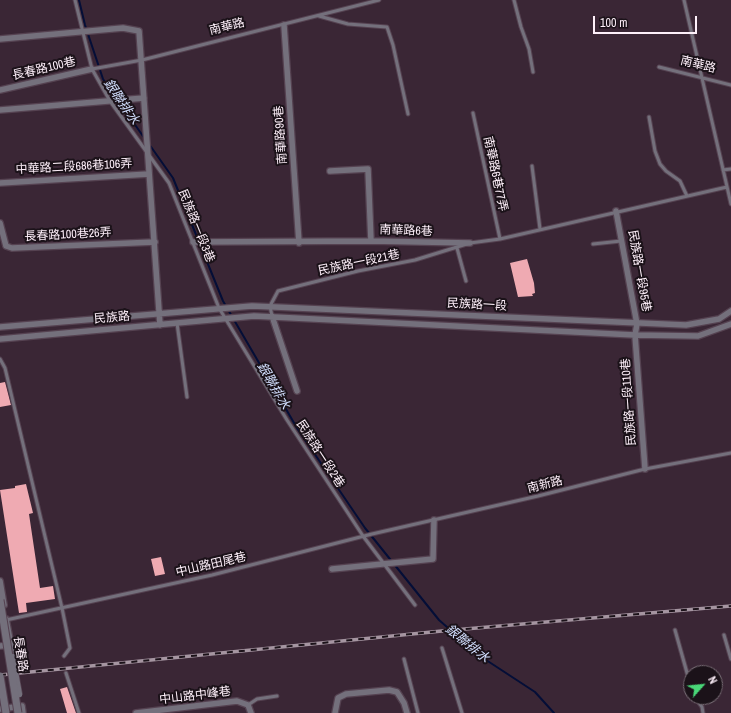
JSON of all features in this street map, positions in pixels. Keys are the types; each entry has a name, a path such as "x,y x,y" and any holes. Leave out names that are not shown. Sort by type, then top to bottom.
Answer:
{"street":[{"name":"南華路90巷","path":"284,25 300,243"},
{"path":"0,39 85,30 123,28 139,31 160,325"},
{"name":"長春路100巷","path":"0,90 94,69"},
{"path":"0,110 144,98"},
{"path":"330,171 368,169 371,241"},
{"name":"中華路二段686巷106弄","path":"0,183 149,174"},
{"name":"民族路一段95巷","path":"616,212 623,241 637,324 635,334"},
{"name":"長春路100巷26弄","path":"0,223 6,246 12,248 155,242"},
{"name":"南華路6巷","path":"197,242 300,243 371,241 470,243"},
{"name":"民族路一段","path":"224,308 270,306 637,324 686,325 719,319 731,311"},
{"name":"民族路","path":"0,327 224,308"},
{"path":"338,310 338,319"},
{"path":"272,316 297,391"},
{"name":"民族路一段","path":"231,318 272,316 698,336 731,324"},
{"name":"民族路","path":"0,339 231,318"},
{"name":"民族路一段110巷","path":"635,334 645,468"},
{"path":"332,569 432,559 434,520"},
{"path":"0,581 20,695"},
{"name":"長春路","path":"0,600 18,713"},
{"path":"0,646 12,644"},
{"name":"長春路","path":"0,676 6,713"},
{"path":"335,713 338,698 346,694 388,690 397,692 404,702 407,713"},
{"name":"中山路中峰巷","path":"136,713 157,712 237,701 248,705 251,713"},
{"path":"0,709 21,703 23,713"}],"lane":[{"name":"民族路一段3巷","path":"75,0 85,30 94,69 149,155 169,183 197,242 224,308"},
{"name":"南華路","path":"94,69 142,60 379,0"},
{"path":"514,0 520,27 529,49 533,72"},
{"path":"684,0 731,204"},
{"name":"南華路","path":"317,16 348,24 387,27 394,45 408,114"},
{"name":"南華路","path":"660,67 731,85"},
{"name":"南華路6巷77弄","path":"473,112 500,239"},
{"path":"648,117 655,151 660,164 666,171 680,181 687,196"},
{"path":"532,166 540,229"},
{"path":"722,170 731,169"},
{"name":"南華路6巷","path":"470,243 500,239 727,187"},
{"path":"593,244 623,241"},
{"name":"民族路一段21巷","path":"270,306 278,291 358,271 415,260 470,243"},
{"path":"457,248 466,281"},
{"path":"270,306 272,316"},
{"name":"民族路一段2巷","path":"224,308 287,420 363,536 415,605"},
{"path":"177,324 188,397"},
{"path":"0,359 5,368 62,608 70,648 64,656"},
{"name":"南新路","path":"363,536 538,496 645,468 731,453"},
{"name":"中山路田尾巷","path":"0,621 212,575 363,536"},
{"path":"675,630 685,665"},
{"path":"724,635 731,659"},
{"path":"442,648 462,713"},
{"path":"404,659 418,713"},
{"path":"66,673 79,713"},
{"path":"248,705 257,699 277,696"}],"building":[{"path":"527,259 534,283 535,293 532,294 533,296 518,297 510,263"},
{"path":"5,382 11,405 0,407 0,383"},
{"path":"26,484 33,513 29,514 40,588 53,586 55,599 26,603 27,612 19,613 0,490 15,488 15,486"},
{"path":"161,557 165,574 155,576 151,559"},
{"path":"67,687 76,713 67,713 60,689"}],"waterway":[{"name":"銀聯排水","path":"79,0 85,25 103,79 145,139"},
{"name":"銀聯排水","path":"149,144 173,178 223,301 297,428 365,528 439,620 480,656 535,692 554,713"}],"railway":[{"path":"0,675 442,631 731,606"}]}
